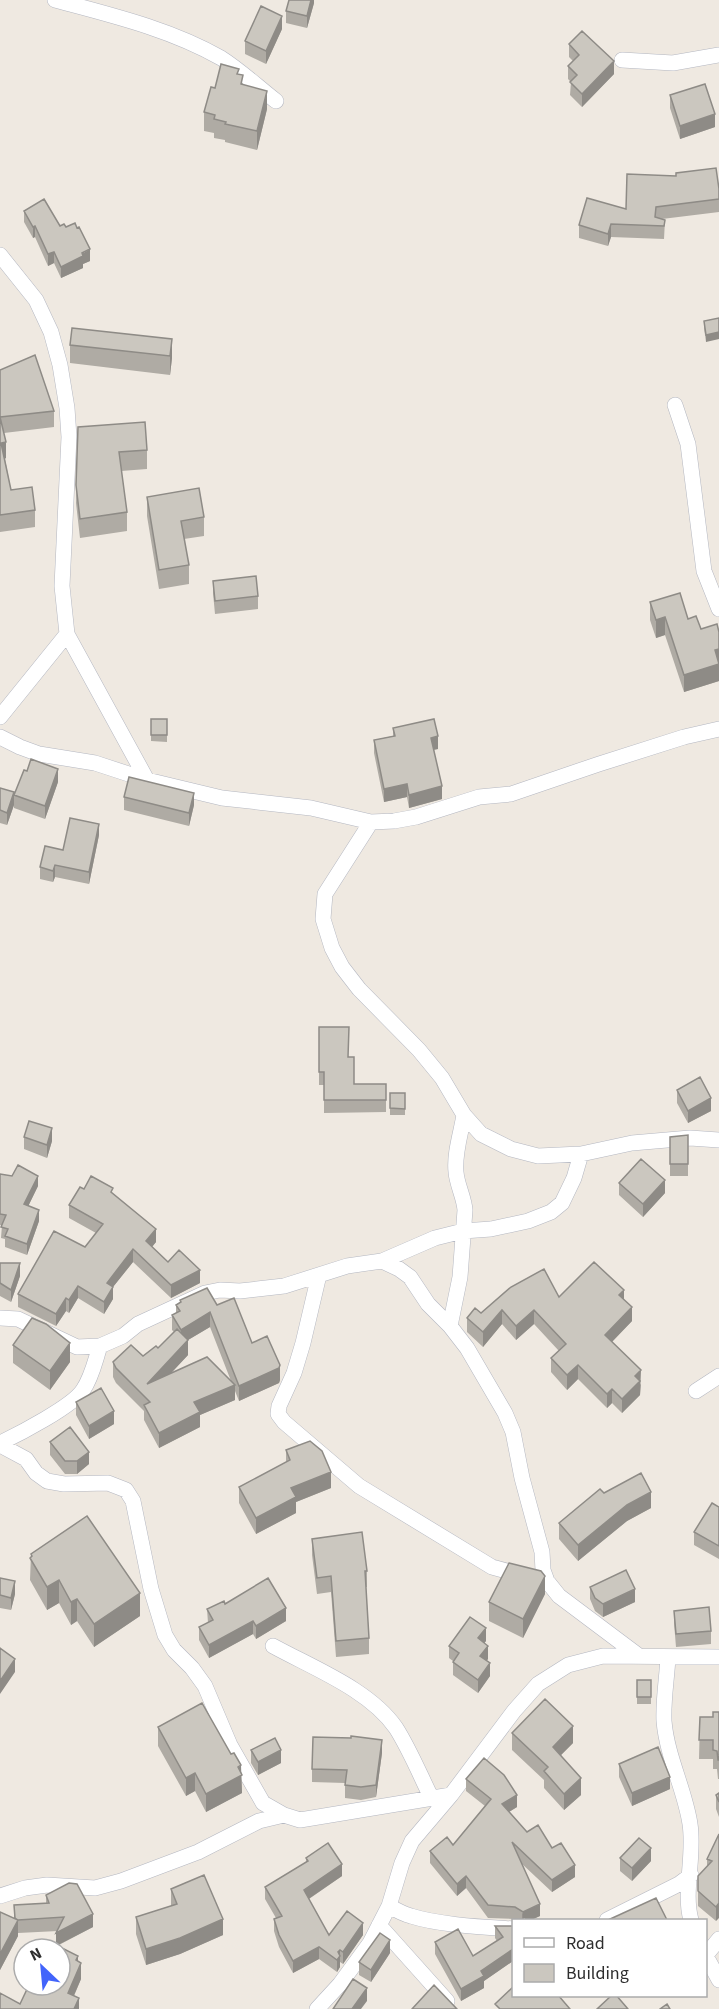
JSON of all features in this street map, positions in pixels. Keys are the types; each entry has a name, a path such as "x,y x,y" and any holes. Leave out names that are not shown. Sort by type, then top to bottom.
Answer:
{"street":[{"path":"56,0 103,11 195,46 222,59 276,101"},
{"path":"622,60 673,63 719,55"},
{"path":"0,255 36,300 51,332 60,365 69,437 62,586 67,634 147,780"},
{"path":"675,405 688,444 704,571 719,609"},
{"path":"0,717 67,634"},
{"path":"0,737 39,754 95,763 147,780 222,798 311,808 371,822 416,817 479,797 510,794 662,744 719,729"},
{"path":"371,822 325,894 323,920 332,948 342,967 442,1078 464,1114 481,1134 511,1149 538,1156 557,1157 632,1143 690,1138 719,1140"},
{"path":"450,1326 459,1277 463,1231 464,1200 456,1173 456,1156 464,1114"},
{"path":"0,1318 18,1319 77,1347 100,1346 123,1336 138,1324 205,1293 284,1286 347,1266 382,1261 435,1238 463,1231 491,1229 519,1223 551,1212 562,1203 574,1178 581,1154"},
{"path":"382,1261 410,1277 428,1304 450,1326 483,1372 505,1413 513,1432 547,1581 559,1596 639,1656"},
{"path":"319,1275 294,1373 279,1406 278,1414 284,1422 359,1486 492,1567 547,1581"},
{"path":"0,1444 47,1418 82,1393 91,1375 100,1346"},
{"path":"696,1391 719,1376"},
{"path":"0,1444 26,1459 36,1473 47,1481 64,1484 108,1483 126,1490 133,1501 151,1589 165,1635 174,1650 192,1668 205,1686 230,1745 264,1803 284,1815 300,1820 451,1795"},
{"path":"273,1646 346,1686 376,1706 395,1728 432,1799"},
{"path":"317,2009 340,1984 370,1943 389,1906 402,1863 412,1841 451,1795 514,1711 538,1684 568,1665 603,1656 719,1657"},
{"path":"668,1657 664,1722 690,1823 692,1849 688,1910 692,1919"},
{"path":"0,1896 25,1888 47,1885 95,1888 121,1881 198,1852 259,1821 284,1815"},
{"path":"610,1919 679,1884 691,1875"},
{"path":"389,1906 411,1916 512,1929"},
{"path":"379,1925 452,2008"},
{"path":"707,1953 719,1939"},
{"path":"707,1959 719,1980"}],"building":[{"path":"289,0 311,0 307,16 286,11"},
{"path":"261,6 282,16 266,51 245,41"},
{"path":"582,31 614,61 582,94 570,82 577,75 568,66 579,55 569,44"},
{"path":"221,64 239,69 237,74 243,75 241,84 267,91 257,131 225,124 226,122 214,119 215,115 204,112 211,87 215,88"},
{"path":"705,84 715,114 680,126 670,95"},
{"path":"716,168 719,199 656,207 655,217 665,220 664,226 611,224 608,234 579,225 587,198 626,209 627,174 676,176 676,173"},
{"path":"44,199 60,226 64,224 66,227 75,223 77,228 79,227 90,249 82,253 83,256 61,267 54,252 48,254 35,226 33,227 24,211"},
{"path":"719,318 719,332 706,335 704,321"},
{"path":"72,328 172,339 170,356 70,345"},
{"path":"35,355 54,411 0,417 0,370"},
{"path":"0,417 6,442 1,443 11,490 32,487 35,510 0,515"},
{"path":"145,422 147,450 119,452 127,512 80,519 76,485 78,427"},
{"path":"199,488 204,517 181,521 189,565 159,570 147,497"},
{"path":"256,576 258,596 215,601 213,581"},
{"path":"680,593 688,619 696,616 701,629 717,624 719,632 719,649 715,650 719,664 684,675 665,617 656,620 650,602"},
{"path":"151,719 167,719 167,735 151,735"},
{"path":"434,719 438,736 431,738 442,786 409,795 407,784 384,789 374,740 395,736 393,728"},
{"path":"31,759 58,769 45,806 14,795"},
{"path":"129,777 194,793 189,813 124,797"},
{"path":"0,788 14,792 7,813 0,810"},
{"path":"70,818 99,824 89,872 55,865 53,871 40,867 45,846 63,850"},
{"path":"319,1027 349,1027 348,1057 354,1057 354,1084 386,1084 386,1100 324,1100 324,1072 319,1072"},
{"path":"700,1077 711,1098 688,1111 677,1090"},
{"path":"390,1093 405,1093 405,1109 390,1108"},
{"path":"29,1121 52,1128 47,1145 24,1137"},
{"path":"688,1135 688,1164 670,1164 670,1137"},
{"path":"641,1159 665,1180 643,1204 619,1183"},
{"path":"18,1165 38,1176 24,1204 39,1210 27,1244 5,1236 8,1229 1,1227 6,1215 0,1214 0,1174 12,1176"},
{"path":"91,1176 113,1188 111,1192 156,1229 146,1241 168,1262 179,1250 200,1270 171,1285 133,1249 107,1283 113,1287 104,1302 78,1286 69,1300 66,1298 56,1314 18,1294 54,1231 85,1247 103,1224 69,1205 80,1187 84,1189"},
{"path":"594,1262 624,1290 619,1295 632,1307 605,1335 641,1370 635,1376 640,1381 622,1399 612,1389 607,1394 578,1365 567,1375 551,1358 566,1344 534,1310 516,1326 502,1310 483,1332 467,1318 475,1308 481,1313 511,1287 544,1269 559,1297"},
{"path":"0,1263 20,1263 11,1290 0,1283"},
{"path":"207,1288 217,1305 234,1298 252,1343 267,1336 280,1365 279,1368 239,1386 210,1312 181,1330 172,1315 180,1311 176,1305 181,1302 180,1300"},
{"path":"32,1318 46,1324 70,1343 50,1371 13,1345"},
{"path":"177,1329 188,1340 147,1384 207,1357 235,1385 194,1402 200,1412 159,1433 144,1405 150,1402 116,1368 113,1362 131,1345 143,1356 156,1346 158,1348"},
{"path":"101,1388 114,1411 89,1426 76,1402"},
{"path":"70,1427 89,1452 77,1461 65,1461 50,1442"},
{"path":"310,1441 322,1451 331,1472 291,1488 296,1497 256,1518 239,1487 290,1460 286,1450"},
{"path":"641,1473 651,1492 627,1505 578,1545 559,1523 600,1489 604,1493"},
{"path":"712,1503 719,1507 719,1546 694,1532"},
{"path":"87,1516 140,1593 94,1624 77,1599 71,1602 59,1580 47,1587 30,1558 31,1554"},
{"path":"362,1532 367,1571 365,1571 369,1638 336,1641 331,1576 317,1578 312,1539"},
{"path":"509,1563 541,1571 545,1576 523,1619 489,1602"},
{"path":"626,1570 635,1589 603,1604 595,1598 590,1587"},
{"path":"0,1578 15,1581 11,1598 0,1595"},
{"path":"268,1578 286,1608 256,1626 253,1621 209,1645 199,1627 213,1620 207,1609 224,1601 225,1604"},
{"path":"709,1607 711,1631 676,1634 674,1611"},
{"path":"470,1617 486,1628 478,1638 488,1646 480,1656 490,1663 478,1680 453,1662 459,1653 449,1646"},
{"path":"0,1648 15,1659 0,1681"},
{"path":"637,1680 651,1680 651,1697 637,1697"},
{"path":"545,1699 573,1726 553,1747 581,1778 564,1794 544,1771 548,1767 512,1733"},
{"path":"202,1703 231,1754 234,1753 241,1765 238,1767 242,1775 206,1794 195,1773 186,1778 158,1727"},
{"path":"713,1712 719,1712 719,1760 717,1751 713,1750 713,1740 699,1740 700,1717 713,1717"},
{"path":"351,1736 382,1740 376,1785 361,1787 345,1785 347,1770 312,1769 313,1737 351,1738"},
{"path":"275,1738 281,1750 258,1762 251,1750"},
{"path":"658,1747 670,1777 632,1793 619,1764"},
{"path":"484,1758 504,1775 517,1795 502,1804 527,1832 538,1825 552,1848 561,1843 575,1865 552,1880 512,1842 540,1904 523,1912 515,1907 488,1905 466,1876 457,1884 430,1851 447,1837 453,1845 491,1799 466,1779"},
{"path":"719,1834 719,1903 716,1907 698,1891 698,1876 712,1861 707,1859"},
{"path":"639,1838 651,1848 632,1868 620,1858"},
{"path":"328,1843 342,1864 304,1890 329,1935 347,1911 363,1923 343,1952 340,1950 338,1952 340,1956 337,1960 319,1947 293,1961 279,1935 274,1919 282,1916 265,1887 308,1861 306,1858"},
{"path":"204,1875 223,1919 180,1938 146,1949 136,1917 177,1904 171,1889"},
{"path":"69,1883 77,1884 93,1914 56,1933 64,1917 18,1920 15,1918 14,1905 49,1903 46,1895"},
{"path":"656,1898 666,1919 610,1919"},
{"path":"0,1912 18,1920 0,1954"},
{"path":"495,1926 512,1926 512,1950 481,1971 484,1976 461,1989 435,1942 458,1929 473,1956 503,1937"},
{"path":"380,1933 390,1940 371,1970 359,1962"},
{"path":"72,1953 78,1956 76,1960 81,1963 72,1984"},
{"path":"353,1979 367,1988 352,2009 333,2009"},
{"path":"434,1985 457,2009 412,2009"},
{"path":"512,1988 512,1997 560,1997 570,2009 500,2009 495,2004"},
{"path":"0,1993 20,2004 23,1997 72,1997 72,1995 79,1998 74,2009 0,2009"},
{"path":"610,1997 618,1997 628,2009 597,2009"},
{"path":"667,2004 670,2009 660,2009"}]}
